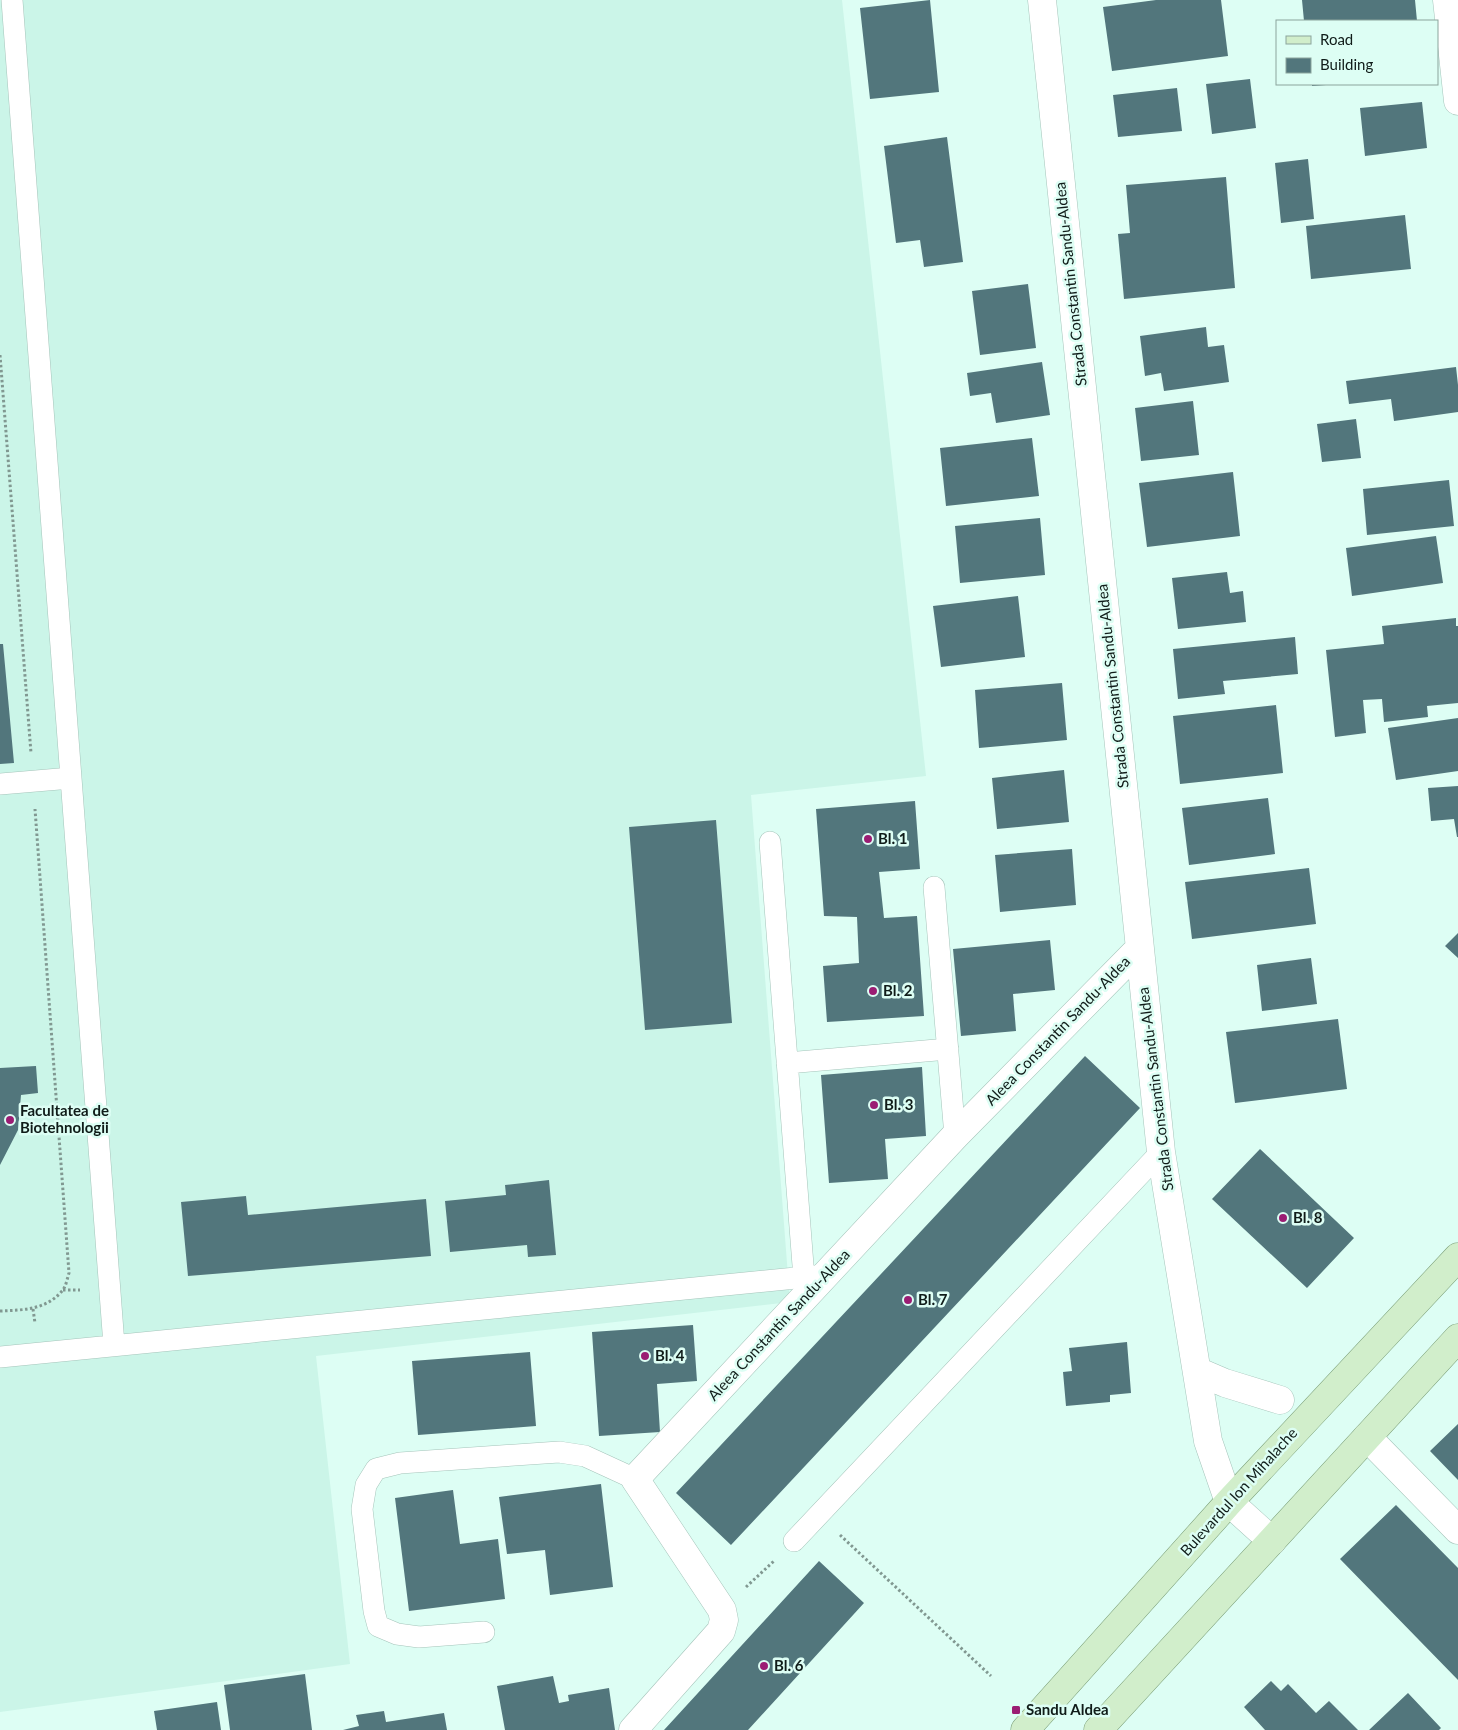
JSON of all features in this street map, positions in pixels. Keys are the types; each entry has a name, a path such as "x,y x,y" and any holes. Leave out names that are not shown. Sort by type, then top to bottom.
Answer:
{"main road":[{"name":"Bulevardul Ion Mihalache","path":"1025,1730 1229,1502 1458,1257"},
{"path":"1098,1730 1458,1338"}],"street":[{"name":"Strada Constantin Sandu-Aldea","path":"1042,0 1162,1152 1208,1441 1229,1502 1272,1541"},
{"path":"1448,0 1458,102"},
{"name":"Aleea Constantin Sandu-Aldea","path":"635,1479 815,1276 1140,948"},
{"path":"1197,1371 1225,1383 1280,1400"},
{"path":"1367,1437 1458,1530"},
{"path":"633,1730 721,1631 724,1620 722,1610 635,1479"}],"lane":[{"path":"12,0 114,1345"},
{"path":"0,784 71,778"},
{"path":"0,1357 815,1276 787,1063 770,842"},
{"path":"934,887 955,1136"},
{"path":"787,1063 948,1049"},
{"path":"794,1541 1162,1152"},
{"path":"484,1632 419,1637 397,1634 378,1626 374,1611 362,1509 366,1485 376,1469 400,1462 558,1452 586,1456 635,1479"}],"path":[{"path":"0,355 34,781 69,1273 63,1290 48,1303 33,1309 0,1312"},
{"path":"819,1515 991,1676"},
{"path":"722,1610 794,1541"}],"shaded area":[{"path":"0,0 842,0 926,776 751,795 790,1302 316,1356 350,1664 0,1712"}],"building":[{"path":"930,0 939,92 870,99 860,8"},
{"path":"1156,0 1221,0 1228,56 1112,71 1103,7"},
{"path":"1302,0 1415,0 1417,20 1304,20"},
{"path":"1250,79 1256,128 1212,134 1206,84"},
{"path":"1177,88 1182,131 1118,137 1113,95"},
{"path":"1422,102 1427,148 1365,156 1360,108"},
{"path":"947,137 963,262 924,267 920,240 896,243 884,146"},
{"path":"1308,159 1314,219 1281,223 1275,163"},
{"path":"1226,177 1235,288 1124,299 1118,234 1130,233 1126,185"},
{"path":"1405,215 1411,269 1311,279 1306,226"},
{"path":"1028,284 1036,348 980,355 972,291"},
{"path":"1206,327 1208,347 1224,345 1229,382 1164,391 1161,373 1145,376 1140,336"},
{"path":"1042,362 1050,415 996,423 991,393 970,396 967,373"},
{"path":"1456,367 1458,412 1394,421 1391,399 1349,404 1346,381"},
{"path":"1193,401 1199,455 1141,461 1135,408"},
{"path":"1356,419 1361,458 1322,462 1317,424"},
{"path":"1032,438 1039,496 946,506 940,448"},
{"path":"1233,472 1240,536 1147,547 1139,483"},
{"path":"1449,480 1454,526 1367,535 1363,489"},
{"path":"1040,518 1045,575 960,583 955,526"},
{"path":"1436,536 1443,583 1352,596 1346,548"},
{"path":"1227,572 1230,593 1243,591 1246,622 1178,629 1172,578"},
{"path":"1018,596 1025,657 941,667 933,606"},
{"path":"1456,618 1456,626 1458,626 1458,703 1427,706 1428,717 1384,722 1382,699 1363,700 1366,733 1335,737 1326,650 1384,644 1382,626"},
{"path":"1295,637 1298,674 1223,681 1225,694 1178,699 1173,649"},
{"path":"0,644 3,644 14,763 0,764"},
{"path":"1062,683 1067,740 979,748 975,690"},
{"path":"1276,705 1283,773 1180,784 1173,716"},
{"path":"1458,718 1458,771 1396,780 1388,728"},
{"path":"1064,770 1069,822 997,829 992,778"},
{"path":"1458,786 1457,837 1454,819 1431,821 1428,788"},
{"path":"1268,798 1275,854 1189,865 1182,808"},
{"path":"915,801 920,869 879,872 884,918 917,916 924,1016 827,1022 823,966 859,963 857,917 824,916 816,809"},
{"path":"716,820 732,1023 645,1030 629,827"},
{"path":"1072,849 1076,905 1000,912 995,855"},
{"path":"1309,868 1316,924 1192,939 1185,882"},
{"path":"1458,933 1458,958 1445,946"},
{"path":"1050,940 1055,990 1013,994 1016,1031 961,1036 953,949"},
{"path":"1311,958 1317,1004 1262,1011 1257,965"},
{"path":"1338,1019 1347,1089 1235,1103 1226,1032"},
{"name":"Bl. 7","path":"1085,1056 1140,1108 731,1545 676,1493"},
{"name":"Facultatea de Biotehnologii","path":"36,1066 38,1093 21,1095 18,1130 0,1165 0,1068"},
{"name":"Bl. 3","path":"922,1067 926,1136 885,1139 888,1179 829,1183 821,1075"},
{"name":"Bl. 8","path":"1260,1149 1354,1238 1307,1288 1212,1199"},
{"path":"549,1180 556,1255 528,1257 527,1245 450,1252 445,1201 506,1195 505,1185"},
{"path":"246,1196 248,1215 426,1199 431,1256 188,1276 181,1202"},
{"name":"Bl. 4","path":"693,1325 697,1381 657,1384 660,1432 599,1436 592,1332"},
{"path":"1127,1342 1131,1393 1110,1395 1110,1402 1066,1406 1063,1372 1072,1371 1069,1348"},
{"path":"530,1352 536,1426 418,1435 412,1361"},
{"path":"1458,1424 1458,1480 1430,1451"},
{"path":"601,1484 613,1587 550,1595 545,1550 507,1554 499,1497"},
{"path":"453,1490 460,1544 498,1539 505,1599 409,1611 395,1498"},
{"path":"1396,1505 1458,1568 1458,1680 1340,1559"},
{"name":"Bl. 6","path":"819,1561 864,1603 748,1730 664,1730"},
{"path":"305,1674 312,1730 230,1730 224,1685"},
{"path":"553,1676 559,1703 569,1701 568,1695 609,1688 615,1730 505,1730 497,1686"},
{"path":"1271,1681 1281,1691 1288,1684 1316,1713 1329,1701 1358,1730 1265,1730 1244,1707"},
{"path":"1408,1693 1441,1728 1439,1730 1369,1730"},
{"path":"217,1702 221,1730 157,1730 154,1711"},
{"path":"384,1711 386,1722 444,1713 447,1730 343,1730 359,1726 356,1715"}],"place":[{"name":"Bl. 1","path":"868,839"},
{"name":"Bl. 2","path":"873,991"},
{"name":"Bl. 3","path":"874,1105"},
{"name":"Facultatea de Biotehnologii","path":"10,1120"},
{"name":"Bl. 8","path":"1283,1218"},
{"name":"Bl. 7","path":"908,1300"},
{"name":"Bl. 4","path":"645,1356"},
{"name":"Bl. 6","path":"764,1666"},
{"name":"Sandu Aldea","path":"1016,1710"}]}
